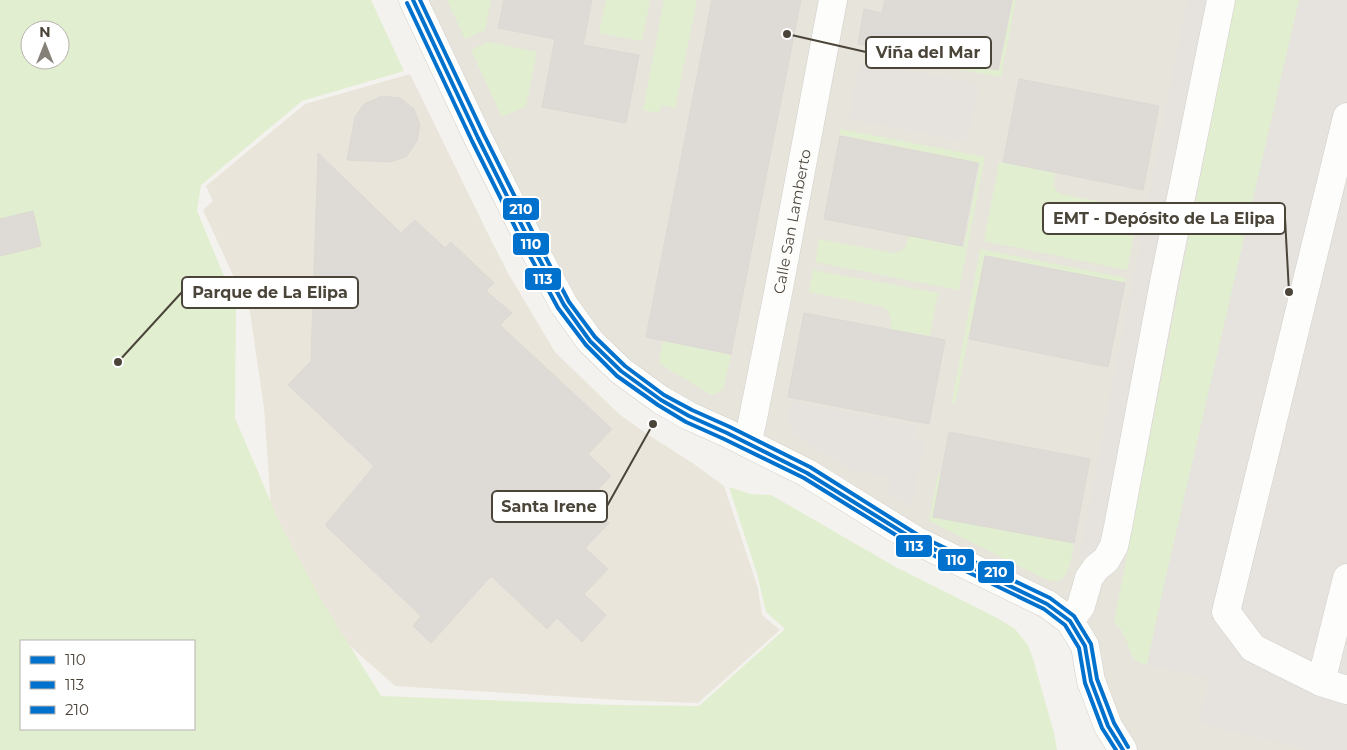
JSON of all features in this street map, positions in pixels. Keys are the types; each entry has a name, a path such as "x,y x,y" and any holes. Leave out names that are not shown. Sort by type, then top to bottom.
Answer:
{"street":[{"path":"413,0 529,240 564,305 590,341 621,371 661,400 689,416 807,473 916,540 1047,604 1070,621 1084,646 1092,681 1108,726 1124,750"},
{"name":"Calle San Lamberto","path":"747,443 780,285 833,0"},
{"path":"1070,621 1080,606 1089,578 1096,568 1106,560 1114,546 1164,282 1221,0"},
{"path":"1347,117 1226,612 1253,648 1322,682 1347,690"},
{"path":"1322,682 1347,578"}],"shaded area":[{"path":"413,0 1347,0 1347,750 1123,750 1070,621 915,540 590,341"},
{"path":"1187,0 1208,0 1102,548 1078,563"},
{"path":"1299,0 1347,0 1347,750 1310,750 1198,723 1210,679 1147,664"},
{"path":"860,61 979,84 967,142 849,119"},
{"path":"410,74 508,273 555,352 619,414 724,486 758,588 762,615 780,630 698,703 395,686 276,580 264,408 250,312 203,210 213,201 206,186 305,104"},
{"path":"792,401 917,426 914,437 925,439 911,508 886,490 894,478 851,470 793,434 789,418"},
{"path":"1216,677 1347,707 1347,750 1205,717"}],"green space":[{"path":"0,0 371,0 404,71 302,101 201,185 197,211 236,305 235,418 281,526 322,601 381,696 613,705 699,706 785,629 766,612 757,574 729,487 751,494 771,495 894,566 1015,629 1028,645 1054,733 1057,750 0,750"},
{"path":"447,0 491,0 485,30 465,39"},
{"path":"606,0 650,0 642,41 599,33"},
{"path":"664,0 697,0 675,108 661,105 659,113 643,110"},
{"path":"1013,0 1016,0 1001,77 958,69 959,64 999,71"},
{"path":"1235,0 1299,0 1147,664 1141,663 1134,658 1123,633 1114,622"},
{"path":"488,42 537,52 526,106 502,117 471,50"},
{"path":"840,129 985,157 959,290 815,262 819,239 893,253 904,248 909,236 964,247 980,163 840,135"},
{"path":"999,162 1055,173 1055,188 1062,194 1139,210 1127,270 984,241"},
{"path":"980,249 1126,278 1125,283 985,255 955,404 952,403"},
{"path":"813,270 938,293 930,336 891,329 890,317 884,307 809,292"},
{"path":"663,341 731,355 723,389 716,394 709,394 659,363"},
{"path":"938,474 941,474 934,517 1074,543 1070,564 1063,578 1058,581 1047,580 929,521"}],"building":[{"path":"504,0 592,0 583,45 639,55 626,123 542,107 555,39 498,28"},
{"path":"712,0 801,0 731,354 646,337"},
{"path":"885,0 1012,0 998,70 858,44 864,9 882,13"},
{"path":"1019,79 1159,106 1143,190 1003,162"},
{"path":"382,96 400,98 414,109 420,125 417,141 407,156 390,162 347,160 355,117 364,104"},
{"path":"840,136 978,163 962,246 824,219"},
{"path":"318,153 401,233 415,220 445,248 451,242 494,283 486,291 512,313 500,325 612,429 588,454 611,476 587,501 609,523 585,548 608,569 584,594 606,615 582,642 557,618 547,629 491,576 431,643 413,626 421,616 325,525 374,466 288,385 311,361"},
{"path":"33,211 41,246 0,256 0,219"},
{"path":"985,256 1125,283 1108,367 969,339"},
{"path":"804,313 945,340 929,424 788,397"},
{"path":"949,432 1090,459 1074,543 933,517"}],"transit line":[{"name":"110","path":"413,0 478,138 529,240 564,305 590,341 621,371 661,400 689,416 807,473 915,540 1047,604 1070,621 1085,646 1091,681 1108,726 1123,750"},
{"name":"210","path":"420,0 535,237 569,302 595,337 625,366 664,395 810,467 918,535 1050,598 1074,616 1091,644 1097,679 1114,723 1128,747"},
{"name":"113","path":"407,3 472,141 523,243 558,308 586,345 617,376 686,422 804,478 912,545 1044,609 1065,625 1079,648 1085,683 1102,728 1116,750"}],"place":[{"name":"Viña del Mar","path":"787,34"},
{"name":"EMT - Depósito de La Elipa","path":"1289,292"},
{"name":"Parque de La Elipa","path":"118,362"},
{"name":"Santa Irene","path":"653,424"}]}
